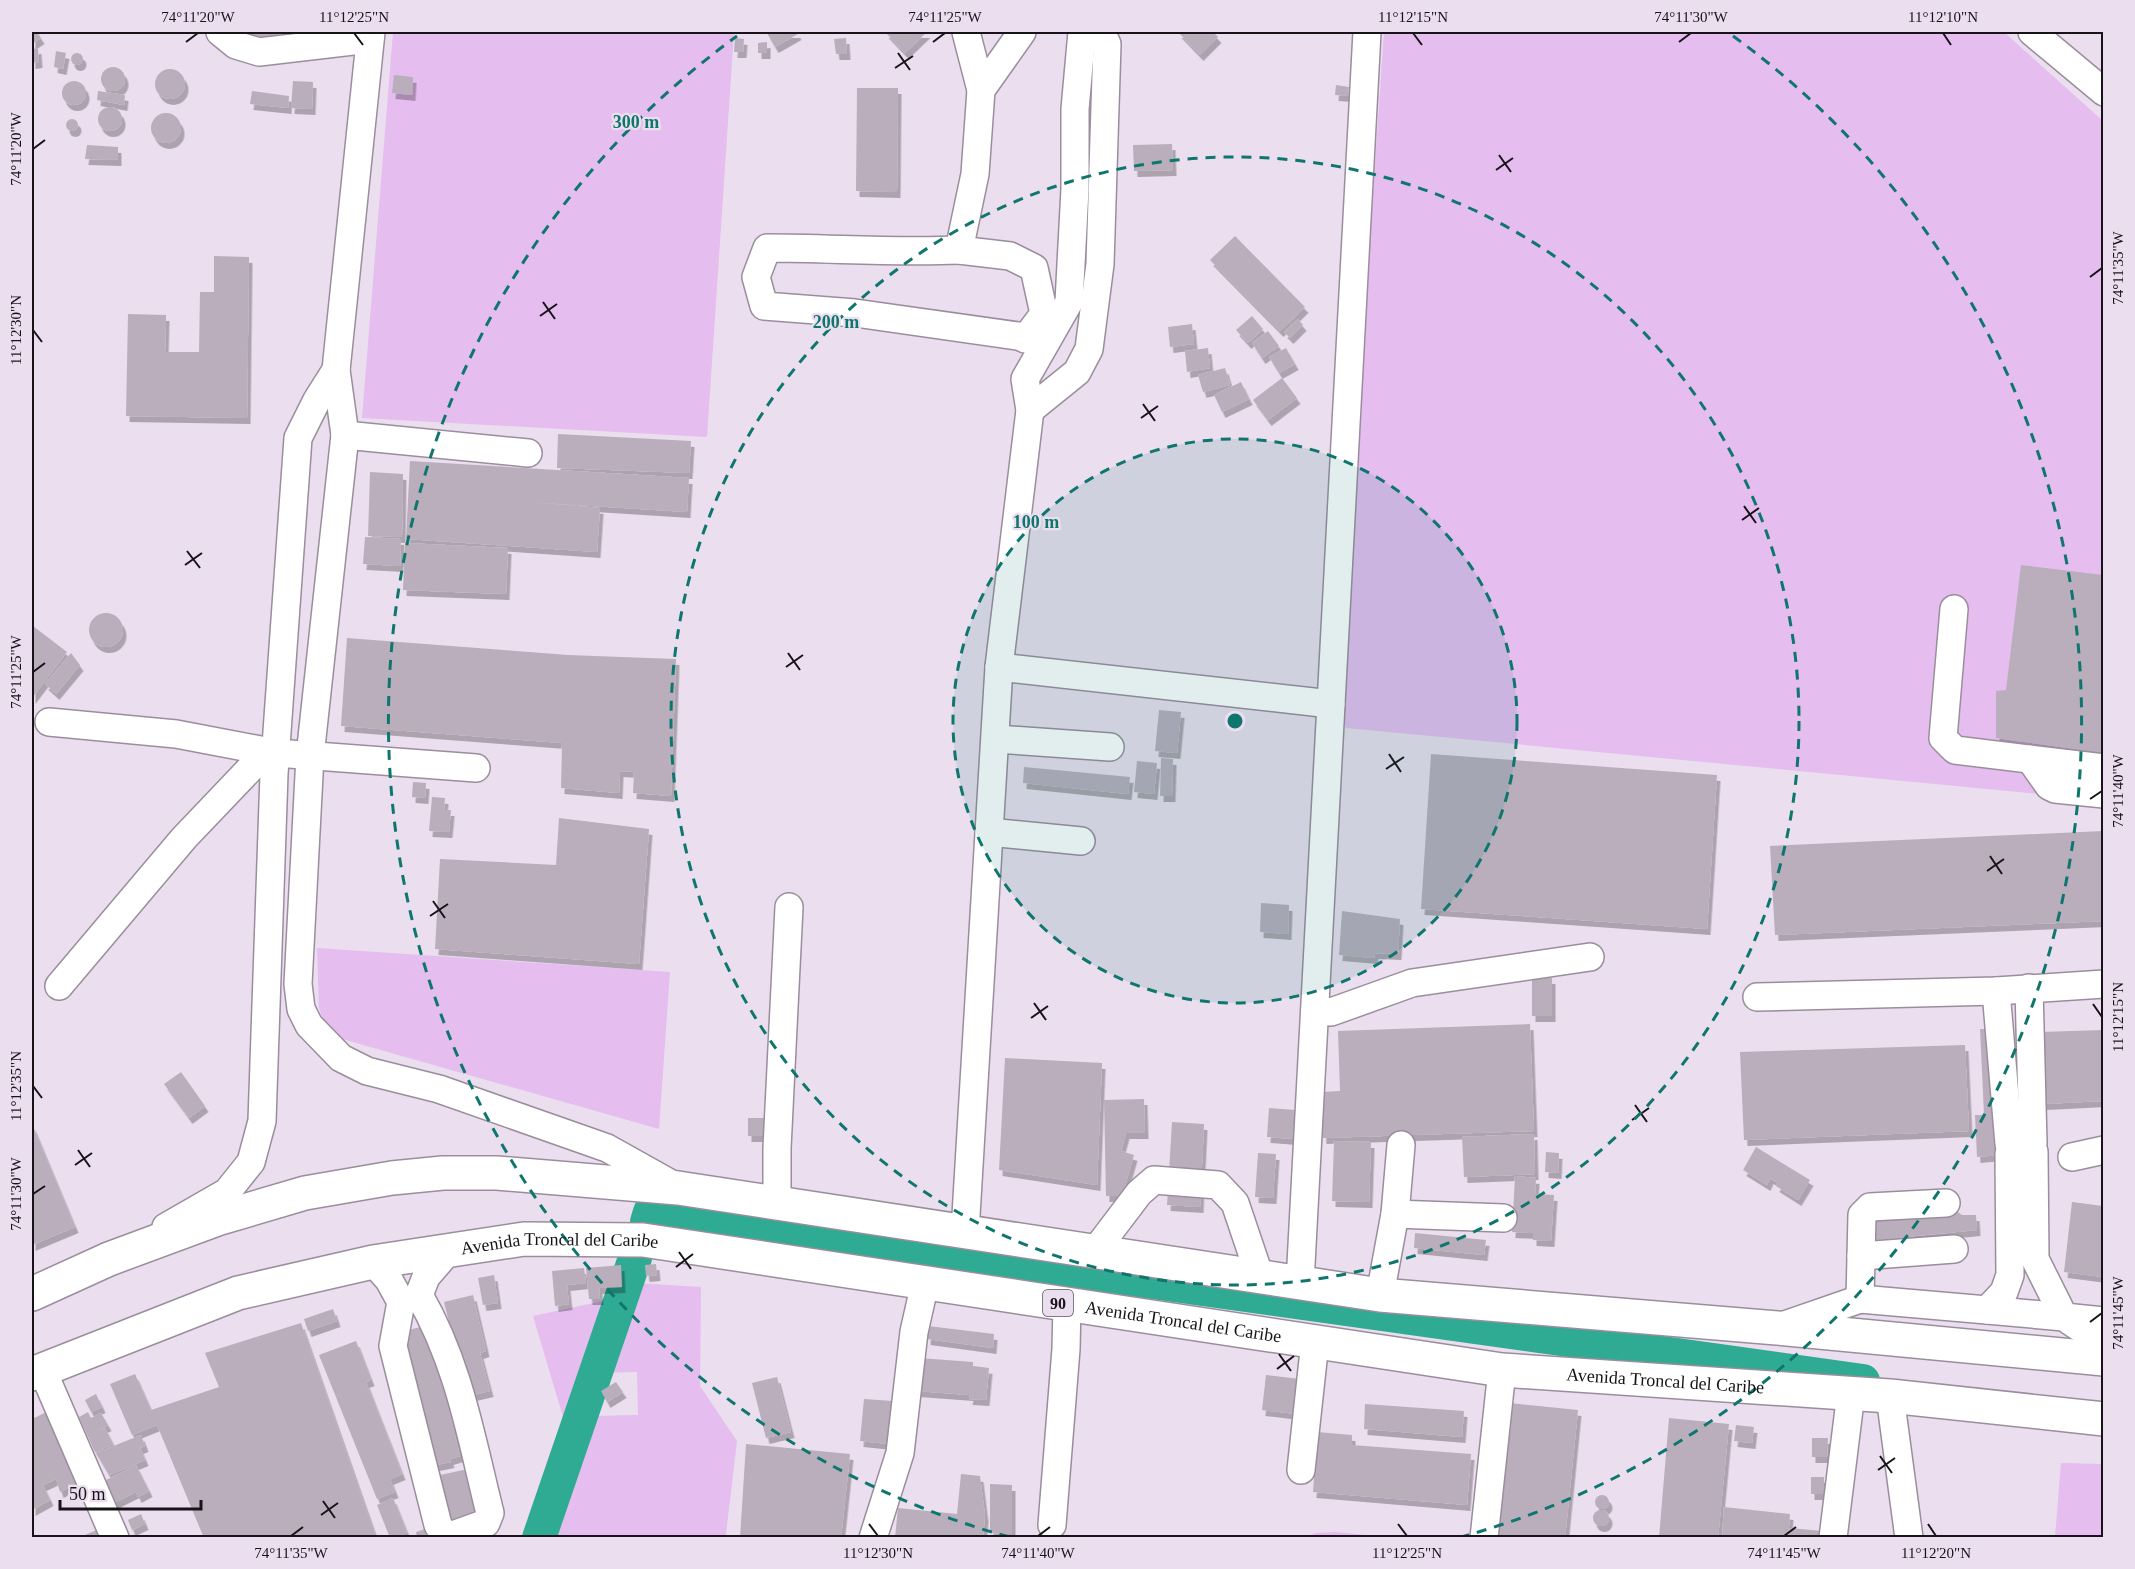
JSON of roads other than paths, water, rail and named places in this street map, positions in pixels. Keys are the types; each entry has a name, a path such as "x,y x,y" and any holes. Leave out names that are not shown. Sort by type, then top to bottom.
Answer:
{"highway":[{"path":"32,1294 109,1259 217,1219 283,1200 392,1178 444,1173 497,1173 678,1188 1380,1295 1777,1328 2103,1359"},
{"name":"Avenida Troncal del Caribe","path":"37,1371 238,1293 373,1262 451,1248 524,1239 643,1240 1502,1370 1890,1396 2103,1419"}],"street":[{"path":"220,32 236,45 259,52 370,35 336,370 345,435 310,756 298,984 302,1009 309,1025 341,1058 367,1071 439,1089 607,1148 678,1188"},
{"path":"959,250 975,174 981,90 966,32"},
{"path":"981,90 1022,32"},
{"path":"1025,379 1069,302 1075,189 1075,109 1082,32"},
{"path":"1030,410 1077,372 1089,349 1095,320 1101,264 1107,44 1101,32"},
{"path":"1300,1283 1367,32"},
{"path":"2032,32 2103,92"},
{"path":"965,1232 999,667 1030,410 1025,379 1025,337 1044,314 1034,268 1010,256 959,250 901,253 828,248 767,248 756,277 764,306 855,313 1025,337"},
{"path":"109,1259 227,1192 251,1162 262,1121 271,753 298,438 336,370"},
{"path":"345,435 528,453"},
{"path":"1954,609 1943,738 1955,750 2103,768"},
{"path":"999,667 1331,704"},
{"path":"49,722 176,734 271,753 477,768"},
{"path":"996,739 1110,747"},
{"path":"59,986 184,838 271,753"},
{"path":"2030,759 2049,786 2055,789 2103,794"},
{"path":"989,832 1081,841"},
{"path":"777,1203 777,1148 789,907"},
{"path":"1315,1010 1331,1012 1412,983 1590,957"},
{"path":"267,983 298,984"},
{"path":"1757,997 1996,991 2029,987 2103,984"},
{"path":"1987,1310 2004,1292 2010,1275 2021,1148 2029,987"},
{"path":"1996,991 2021,1148 2035,1259 2064,1317 2103,1344"},
{"path":"1380,1295 1395,1214 1401,1145"},
{"path":"2072,1157 2103,1150"},
{"path":"1095,1251 1139,1193 1154,1180 1218,1185 1235,1203 1260,1277"},
{"path":"1860,1299 1862,1215 1870,1207 1946,1203"},
{"path":"1395,1214 1503,1218"},
{"path":"373,1262 410,1298 439,1330 453,1364 490,1513 486,1523 450,1536 444,1534 438,1525 393,1346 410,1298 451,1248"},
{"path":"1861,1256 1954,1249"},
{"path":"873,1538 900,1453 914,1332 925,1283"},
{"path":"1777,1328 1860,1299 2103,1321"},
{"path":"1052,1525 1066,1349 1067,1304"},
{"path":"1301,1470 1315,1342"},
{"path":"1484,1538 1502,1370"},
{"path":"37,1371 115,1538"},
{"path":"1833,1538 1851,1393"},
{"path":"1890,1396 1909,1538"}],"waterway":[{"path":"647,1222 650,1212 1863,1381"},
{"path":"539,1538 635,1258"}]}
